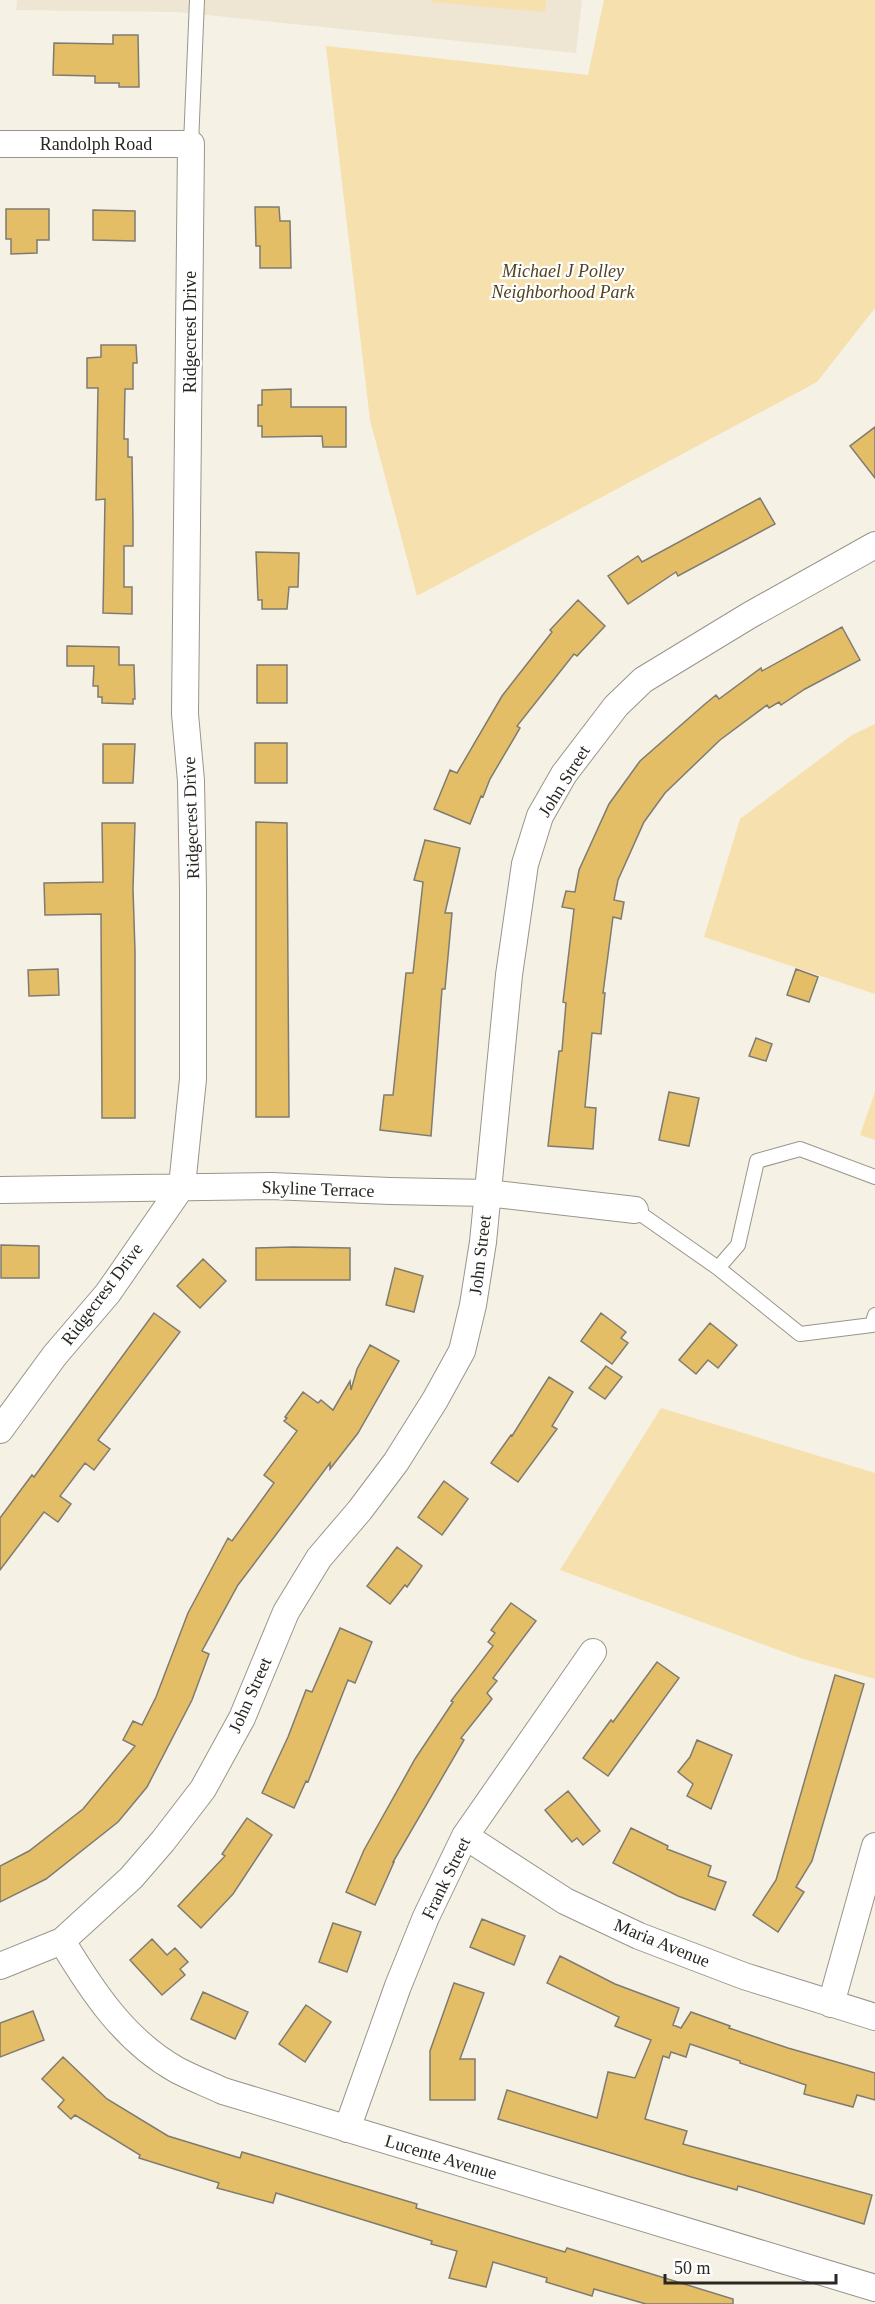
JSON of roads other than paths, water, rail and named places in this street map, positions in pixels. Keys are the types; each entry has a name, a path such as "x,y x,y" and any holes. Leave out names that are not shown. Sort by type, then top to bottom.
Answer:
{"street":[{"name":"Randolph Road","path":"0,144 191,144"},
{"name":"Ridgecrest Drive","path":"0,1430 56,1355 108,1293 182,1186 193,1078 191,781 185,714 191,144"},
{"name":"John Street","path":"0,1966 62,1941 131,1878 203,1789 242,1718 286,1612 319,1558 360,1510 396,1462 435,1400 462,1351 473,1305 483,1242 508,987 525,864 540,816 564,774 616,706 643,680 750,615 875,544"},
{"name":"Skyline Terrace","path":"0,1190 271,1186 487,1193 634,1210"},
{"name":"Frank Street","path":"347,2129 406,1966 426,1917 465,1836 593,1652"},
{"name":"Maria Avenue","path":"465,1836 565,1901 639,1936 744,1976 875,2017"},
{"path":"831,2004 875,1846"},
{"name":"Lucente Avenue","path":"62,1941 111,2015 151,2052 177,2070 224,2091 875,2288"}],"lane":[{"path":"191,144 197,0"},
{"path":"718,1268 738,1245 757,1161 800,1149 875,1177"},
{"path":"634,1210 718,1268 801,1334 872,1325 875,1315"}],"park label":[{"name":"Michael J Polley Neighborhood Park","path":"563,281"}]}
